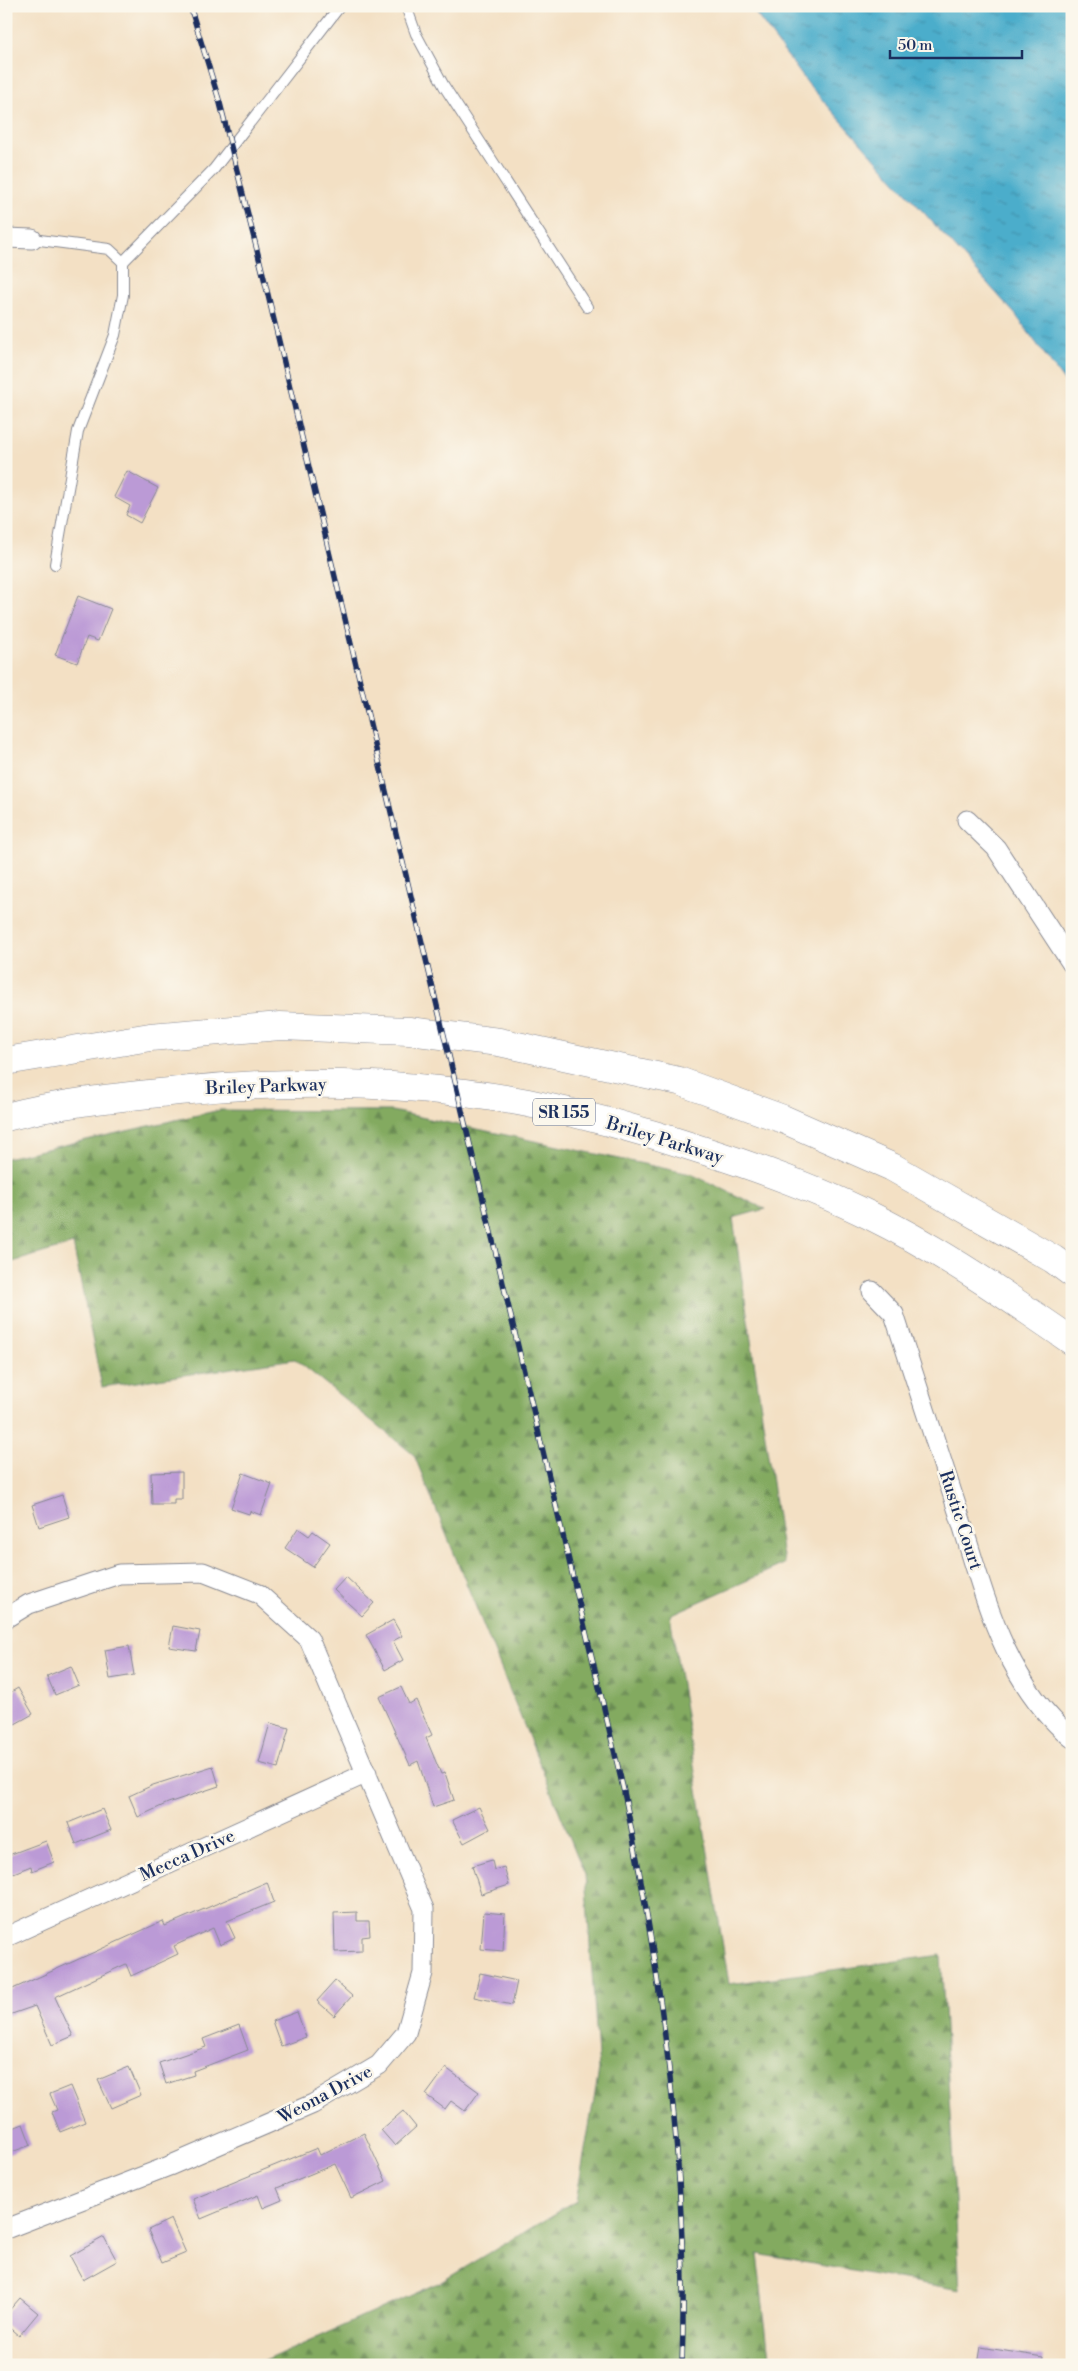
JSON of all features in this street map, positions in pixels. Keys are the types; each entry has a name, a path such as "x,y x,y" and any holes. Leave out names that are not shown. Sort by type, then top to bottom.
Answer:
{"highway":[{"path":"6,1062 150,1037 280,1026 409,1031 499,1042 679,1081 783,1119 892,1167 1053,1259 1072,1273"},
{"name":"Briley Parkway","path":"6,1117 108,1098 220,1087 312,1082 420,1088 527,1103 639,1129 759,1168 870,1216 986,1281 1072,1341"}],"street":[{"path":"6,238 32,239"},
{"path":"967,820 996,848 1072,964"},
{"name":"Rustic Court","path":"872,1291 894,1314 998,1635 1029,1692 1052,1722 1072,1738"},
{"name":"Weona Drive","path":"6,1618 29,1604 118,1574 203,1572 259,1594 309,1639 424,1909 423,1973 406,2033 379,2065 313,2104 169,2166 6,2229"},
{"name":"Mecca Drive","path":"6,1937 367,1773"}],"lane":[{"path":"122,262 214,169 340,6"},
{"path":"406,6 416,34 439,77 587,308"},
{"path":"32,239 110,249 122,262 123,295 115,335 78,431 55,564"}],"green space":[{"path":"220,1110 392,1111 691,1174 765,1209 733,1218 784,1564 670,1615 729,1984 941,1955 960,2290 757,2254 770,2365 255,2365 441,2282 576,2201 599,2070 585,1875 414,1455 295,1359 102,1387 73,1244 6,1264 6,1158"}],"water":[{"path":"750,6 1072,6 1072,392 1015,314 809,85"}],"building":[{"path":"127,471 158,488 140,523 126,515 130,506 114,497"},
{"path":"78,596 111,609 98,641 87,637 77,663 55,655"},
{"path":"182,1472 182,1499 174,1499 174,1504 152,1504 151,1473"},
{"path":"243,1473 272,1484 261,1515 250,1511 249,1514 231,1508"},
{"path":"62,1495 69,1517 39,1527 32,1505"},
{"path":"298,1528 309,1536 313,1531 330,1543 313,1567 285,1548"},
{"path":"346,1577 374,1603 362,1616 334,1590"},
{"path":"393,1620 402,1636 393,1641 403,1660 385,1670 366,1635"},
{"path":"173,1626 200,1631 196,1651 169,1647"},
{"path":"129,1646 134,1675 110,1679 105,1650"},
{"path":"71,1666 79,1685 55,1695 47,1676"},
{"path":"401,1687 409,1704 416,1700 432,1735 426,1738 441,1774 445,1773 454,1800 433,1807 418,1761 410,1765 379,1697"},
{"path":"18,1688 33,1714 15,1724 11,1716 6,1719 6,1695"},
{"path":"270,1723 289,1728 278,1768 259,1763"},
{"path":"213,1766 219,1786 168,1803 138,1817 129,1796 153,1785"},
{"path":"479,1807 490,1829 464,1843 452,1820"},
{"path":"102,1809 111,1830 76,1844 68,1823"},
{"path":"46,1841 54,1862 32,1871 31,1866 6,1876 6,1856"},
{"path":"492,1860 494,1870 504,1867 509,1885 481,1894 472,1866"},
{"path":"267,1882 274,1902 227,1921 235,1938 220,1945 213,1928 174,1946 178,1954 131,1976 126,1964 55,1997 73,2036 52,2045 35,2006 6,2016 6,1992 163,1921 165,1926"},
{"path":"357,1912 357,1921 369,1921 370,1936 362,1937 362,1951 335,1952 334,1913"},
{"path":"484,1912 505,1914 503,1951 481,1949"},
{"path":"480,1973 517,1981 512,2005 474,1997"},
{"path":"335,1981 352,1996 334,2016 317,2001"},
{"path":"297,2012 306,2037 281,2046 272,2021"},
{"path":"239,2025 248,2050 193,2071 194,2075 166,2084 159,2063 206,2047 203,2039"},
{"path":"129,2067 141,2095 111,2108 98,2080"},
{"path":"446,2068 479,2092 465,2111 451,2101 445,2109 426,2095"},
{"path":"70,2086 85,2122 60,2132 52,2112 57,2110 50,2094"},
{"path":"403,2111 416,2127 395,2146 381,2130"},
{"path":"23,2124 31,2145 6,2154 6,2131"},
{"path":"364,2133 386,2181 351,2198 335,2164 277,2188 282,2200 263,2208 258,2195 201,2219 193,2199 317,2148 320,2155"},
{"path":"171,2219 186,2253 162,2263 148,2230"},
{"path":"104,2237 117,2261 83,2280 70,2256"},
{"path":"20,2298 38,2313 19,2336 6,2325 6,2314"},
{"path":"981,2347 1043,2357 1042,2365 978,2365"}],"railway":[{"path":"190,6 220,103 263,274 624,1792 650,1934 670,2077 677,2148 681,2220 682,2365"}]}
